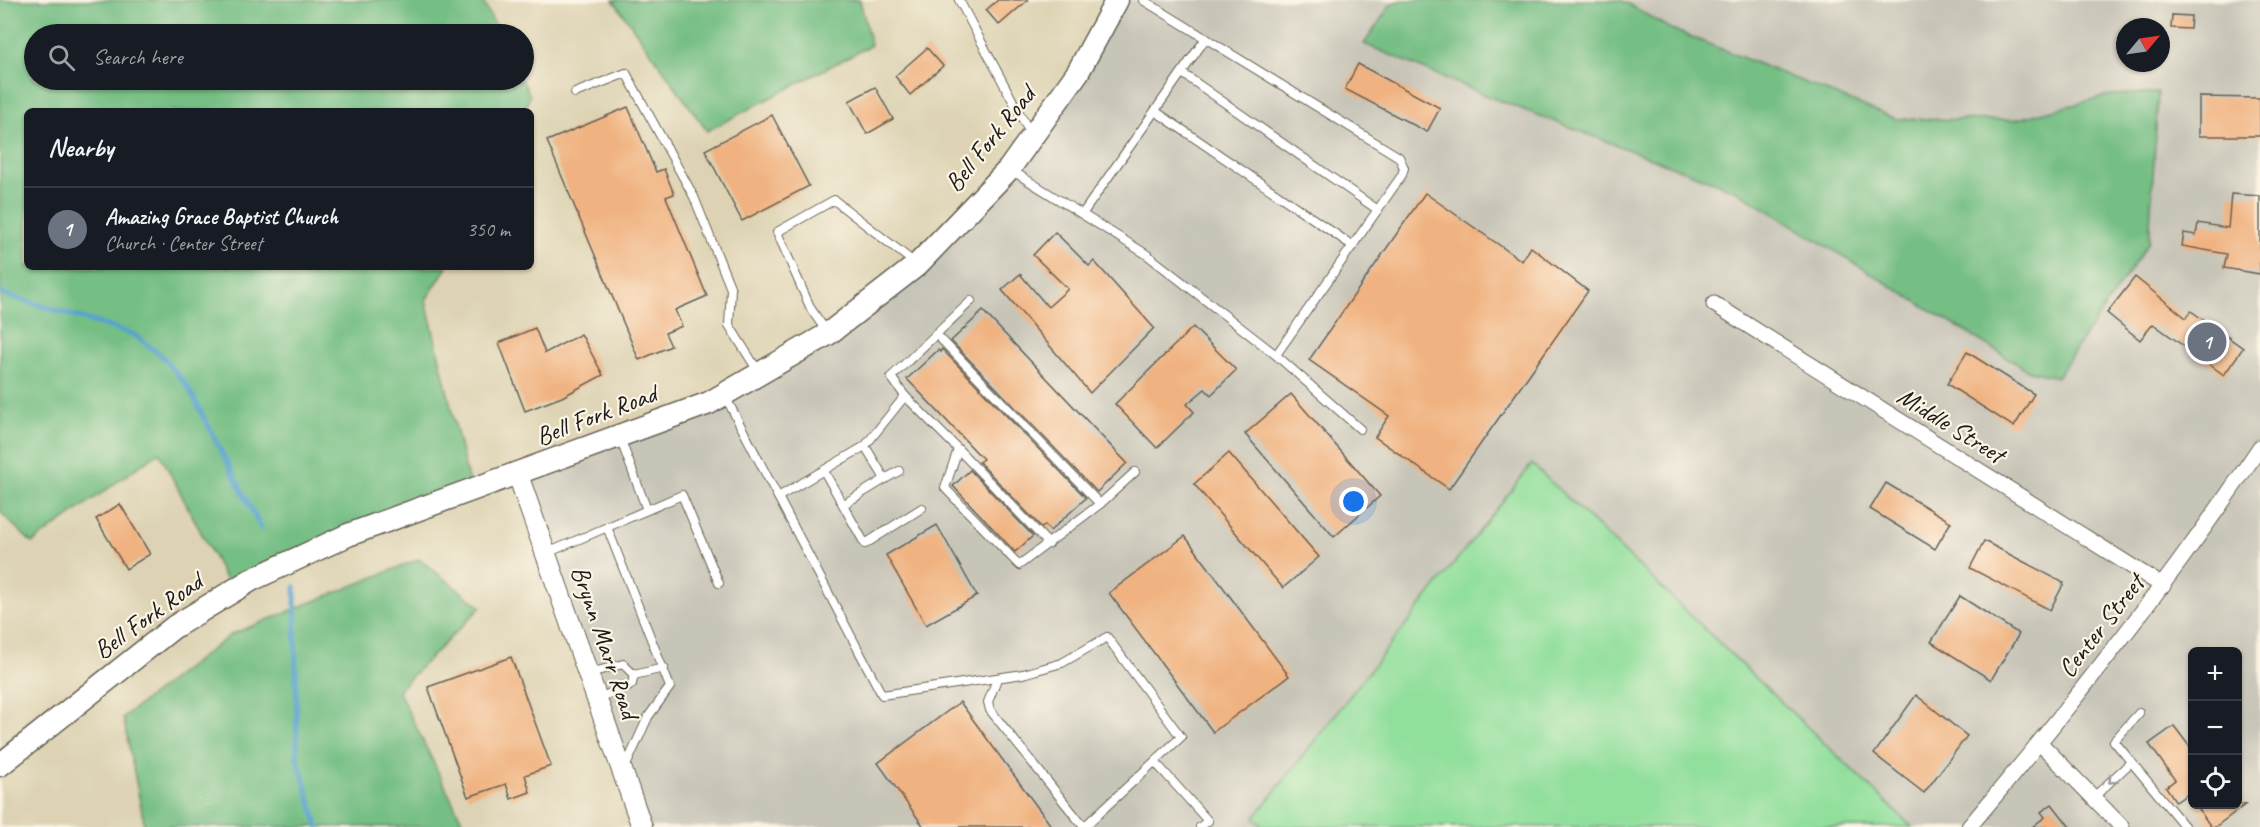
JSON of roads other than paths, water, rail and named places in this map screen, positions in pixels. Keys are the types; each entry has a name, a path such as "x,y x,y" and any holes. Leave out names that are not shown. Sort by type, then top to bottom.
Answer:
{"main road":[{"name":"Bell Fork Road","path":"0,765 174,627 251,580 348,535 518,475 724,395 828,334 917,265 1009,169 1078,72 1117,0"}],"street":[{"name":"Middle Street","path":"1714,304 2163,586"},
{"name":"Center Street","path":"1969,827 2040,743 2163,586 2260,447"},
{"name":"Brynn Marr Road","path":"518,475 642,827"},
{"path":"2040,743 2122,827"}],"lane":[{"path":"959,0 1032,137"},
{"path":"1143,0 1399,157 1404,168 1402,176 1276,355"},
{"path":"1083,213 1206,38"},
{"path":"575,93 626,73 694,197 731,289 729,325 760,375"},
{"path":"1182,73 1378,210"},
{"path":"1155,111 1353,246"},
{"path":"1009,169 1146,254 1276,355 1360,429"},
{"path":"828,334 811,309 777,232 834,200 917,265"},
{"path":"971,301 891,377 905,396 1049,544"},
{"path":"936,334 1100,504"},
{"path":"724,395 882,695 997,679 1062,663 1107,637 1181,737 1156,763 1084,827 990,710 988,702 997,679"},
{"path":"778,497 865,447 905,396"},
{"path":"620,437 647,510"},
{"path":"865,447 885,479"},
{"path":"958,449 945,488 1019,566 1100,504 1135,472"},
{"path":"824,471 865,544 922,508"},
{"path":"844,504 899,471"},
{"path":"546,554 682,495 719,583"},
{"path":"607,527 670,687 648,717 622,773"},
{"path":"588,674 623,664 634,675"},
{"path":"634,675 664,668"},
{"path":"596,698 628,687 632,684 634,675"},
{"path":"2139,713 2114,741 2185,827"},
{"path":"2094,798 2131,762"},
{"path":"1156,763 1208,821 1200,827"}],"waterway":[{"path":"0,293 133,334 161,355 188,387 261,528"},
{"path":"295,587 297,757 318,827"}],"place":[{"name":"Amazing Grace Baptist Church","path":"2207,342"}]}
